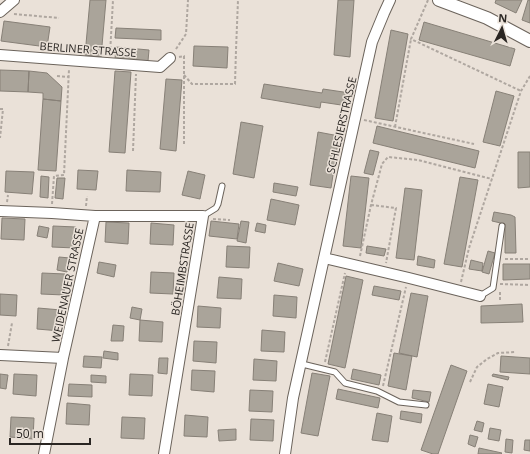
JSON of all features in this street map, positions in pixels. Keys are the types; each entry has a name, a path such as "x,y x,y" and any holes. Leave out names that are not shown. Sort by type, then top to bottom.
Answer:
{"street":[{"path":"4,13 14,0"},
{"name":"SCHLESIERSTRASSE","path":"285,454 293,398 302,364 372,42 390,0"},
{"path":"440,0 487,18 530,41"},
{"name":"BERLINER STRASSE","path":"0,55 160,67 170,58"},
{"name":"BÖHEIMBSTRASSE","path":"0,211 95,216 202,218 164,454"},
{"name":"WEIDENAUER STRASSE","path":"44,454 63,358 95,216"},
{"path":"324,258 480,296"},
{"name":"WEIDENAUER STRASSE","path":"3,355 63,358"}],"lane":[{"path":"202,218 216,208 222,186"},
{"path":"480,296 492,288 498,259 502,226"},
{"path":"302,364 335,372 345,383 377,391 399,402 426,405"}],"path":[{"path":"110,63 113,0"},
{"path":"170,58 186,34 188,0"},
{"path":"184,75 192,84 235,84 238,0"},
{"path":"395,127 411,40 428,0"},
{"path":"4,13 58,18"},
{"path":"411,40 521,91"},
{"path":"170,58 184,56 184,146"},
{"path":"52,213 54,176 64,175 69,60"},
{"path":"133,151 136,65"},
{"path":"57,76 68,78"},
{"path":"459,291 469,248 521,91 530,76"},
{"path":"0,109 3,109 0,138"},
{"path":"355,118 474,144"},
{"path":"358,266 371,205 382,164 388,157 418,160 492,180"},
{"path":"371,205 396,208 384,272"},
{"path":"202,218 230,220"},
{"path":"498,259 530,259"},
{"path":"324,369 347,264"},
{"path":"382,393 408,278"},
{"path":"493,284 530,285"},
{"path":"3,355 12,323"},
{"path":"470,382 477,367 487,359 498,353 516,352"}],"building":[{"path":"90,0 106,0 101,57 85,55"},
{"path":"338,0 354,0 350,57 334,55"},
{"path":"496,0 522,0 516,13 495,3"},
{"path":"528,0 530,0 530,23 522,20"},
{"path":"4,21 50,27 47,47 1,41"},
{"path":"424,22 515,49 510,66 419,40"},
{"path":"116,28 161,30 161,40 115,38"},
{"path":"391,30 408,34 393,121 375,118"},
{"path":"194,46 228,47 227,68 193,66"},
{"path":"116,47 149,50 148,61 115,59"},
{"path":"0,70 29,71 28,92 0,91"},
{"path":"29,71 47,73 62,87 61,101 43,99 43,93 28,92"},
{"path":"115,71 131,72 125,153 109,152"},
{"path":"166,79 182,80 176,151 160,149"},
{"path":"264,84 322,93 323,89 350,93 348,106 321,102 320,108 261,98"},
{"path":"496,91 514,96 500,146 483,142"},
{"path":"43,99 61,101 56,171 38,170"},
{"path":"241,122 263,126 254,178 233,174"},
{"path":"377,126 479,151 475,168 373,143"},
{"path":"318,132 339,136 331,188 310,185"},
{"path":"370,150 379,152 373,175 364,173"},
{"path":"518,152 530,152 530,187 518,188"},
{"path":"78,170 98,171 96,190 77,189"},
{"path":"127,170 161,172 160,192 126,191"},
{"path":"6,171 34,172 32,194 5,192"},
{"path":"188,171 205,175 200,199 182,195"},
{"path":"41,176 49,177 48,198 40,197"},
{"path":"351,176 369,178 361,248 343,246"},
{"path":"460,177 478,180 462,267 444,264"},
{"path":"57,178 65,178 63,199 55,198"},
{"path":"274,183 298,187 296,196 273,192"},
{"path":"405,188 422,190 414,260 396,258"},
{"path":"271,199 299,205 295,225 267,220"},
{"path":"494,212 515,217 516,253 505,253 505,224 492,221"},
{"path":"2,218 25,219 24,240 1,239"},
{"path":"211,221 239,224 237,239 209,236"},
{"path":"241,221 249,222 246,243 237,241"},
{"path":"106,222 129,223 128,244 105,242"},
{"path":"151,223 174,225 173,245 150,244"},
{"path":"257,223 266,225 265,233 255,231"},
{"path":"39,226 49,228 47,238 37,236"},
{"path":"53,226 76,227 75,248 52,247"},
{"path":"227,246 250,247 249,268 226,267"},
{"path":"367,246 386,249 384,256 366,253"},
{"path":"488,251 495,253 489,274 482,272"},
{"path":"418,256 435,260 434,268 417,265"},
{"path":"59,257 70,258 67,272 57,270"},
{"path":"471,260 483,263 482,271 469,269"},
{"path":"99,262 116,265 114,277 97,273"},
{"path":"278,263 303,269 299,286 274,281"},
{"path":"503,264 530,264 530,279 503,280"},
{"path":"151,272 174,273 173,294 150,293"},
{"path":"42,273 65,274 64,295 41,294"},
{"path":"346,276 363,280 345,368 328,364"},
{"path":"219,277 242,279 241,299 217,298"},
{"path":"374,286 401,291 399,300 372,295"},
{"path":"411,293 428,296 417,357 399,353"},
{"path":"0,294 17,295 16,316 0,315"},
{"path":"274,295 297,297 296,318 273,316"},
{"path":"522,304 523,322 481,323 481,306"},
{"path":"198,306 221,308 220,328 197,327"},
{"path":"132,307 142,309 140,320 130,318"},
{"path":"38,308 61,310 60,331 37,329"},
{"path":"140,320 163,322 162,342 139,341"},
{"path":"113,325 124,326 123,341 111,341"},
{"path":"262,330 285,332 284,352 261,351"},
{"path":"194,341 217,342 216,363 193,361"},
{"path":"104,351 118,353 118,360 103,358"},
{"path":"394,353 412,356 406,390 388,386"},
{"path":"84,356 102,357 101,368 83,367"},
{"path":"501,356 530,358 530,374 500,372"},
{"path":"159,358 168,358 167,374 158,373"},
{"path":"254,359 277,361 276,381 253,380"},
{"path":"451,365 467,371 438,454 433,454 421,450"},
{"path":"353,369 381,375 379,385 351,379"},
{"path":"192,370 215,371 214,392 191,390"},
{"path":"312,373 330,376 318,436 301,433"},
{"path":"0,374 8,375 6,389 0,388"},
{"path":"14,374 37,375 36,396 13,394"},
{"path":"130,374 153,375 152,396 129,395"},
{"path":"493,374 509,377 508,380 492,376"},
{"path":"91,375 106,376 106,383 91,382"},
{"path":"69,384 92,385 92,397 68,396"},
{"path":"488,384 503,387 499,407 484,404"},
{"path":"338,389 380,398 378,408 336,399"},
{"path":"250,390 273,391 272,412 249,411"},
{"path":"413,390 431,392 429,402 412,398"},
{"path":"67,403 90,405 89,425 66,424"},
{"path":"401,411 422,414 421,423 400,419"},
{"path":"377,413 392,416 388,442 372,440"},
{"path":"185,415 208,417 207,437 184,436"},
{"path":"11,417 34,418 33,439 10,437"},
{"path":"122,417 145,418 144,439 121,438"},
{"path":"251,419 274,420 273,441 250,440"},
{"path":"477,421 484,423 482,432 474,430"},
{"path":"490,428 501,430 499,441 488,439"},
{"path":"236,429 236,440 219,441 218,430"},
{"path":"470,435 478,437 475,447 468,444"},
{"path":"506,439 513,440 512,453 505,452"},
{"path":"525,440 530,440 530,451 524,450"},
{"path":"479,448 502,453 478,454"}]}
